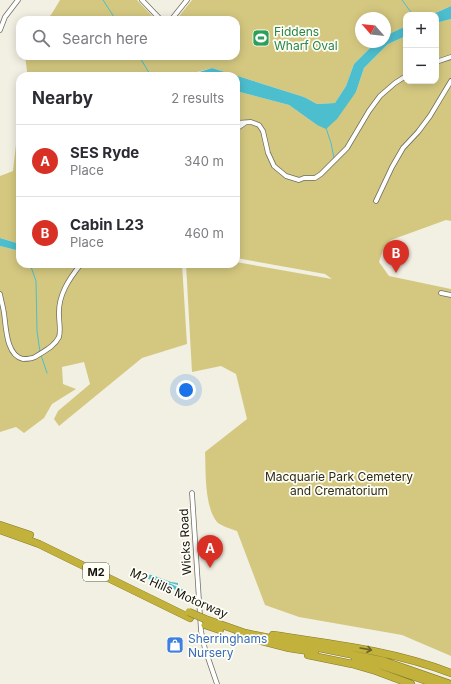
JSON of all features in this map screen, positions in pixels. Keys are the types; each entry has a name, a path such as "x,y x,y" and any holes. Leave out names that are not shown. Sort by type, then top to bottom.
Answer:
{"highway":[{"name":"M2 Hills Motorway","path":"0,525 53,545 189,615"},
{"name":"M2 Hills Motorway","path":"0,530 45,547 205,622 254,640 289,648 362,660 436,684"},
{"name":"M2 Hills Motorway","path":"205,622 244,633 367,657 400,666 450,684"},
{"path":"244,633 255,632 388,653 411,659 451,673"},
{"path":"254,640 274,648 352,664 411,684"}],"street":[{"path":"0,30 5,17 18,0"},
{"path":"142,0 157,16"},
{"path":"174,16 187,0"},
{"path":"439,61 451,57"},
{"path":"240,123 251,122 259,124 263,131 268,153 274,166 286,176 299,180 304,178 315,178 336,160 347,148 369,111 380,96 403,78"},
{"path":"376,202 399,154 430,116 451,81"},
{"path":"240,126 245,122"},
{"path":"0,294 8,341 12,351 17,357 32,358 52,346 59,337 60,298 70,279 78,268"},
{"path":"441,293 451,295"},
{"name":"Wicks Road","path":"192,493 201,631 205,650 217,684"}],"green space":[{"path":"60,0 137,0 152,16 49,16"},
{"path":"192,0 451,0 451,6 438,12 403,12 403,27 391,33 391,12 355,12 355,48 370,48 354,64 346,86 335,103 317,104 304,97 240,77 240,72 225,72 212,68 197,72 27,72 26,60 240,60 240,16 179,16"},
{"name":"Macquarie Park Cemetery and Crematorium","path":"451,19 451,221 446,220 391,240 384,247 379,262 389,276 451,289 451,656 402,635 299,617 265,605 237,531 217,522 210,507 206,488 205,452 247,419 236,374 221,366 192,372 186,268 240,268 240,263 332,279 325,274 240,259 240,92 289,105 317,125 356,92 364,68 384,48 391,48 391,43 403,37 403,84 439,84 439,22"},
{"path":"16,144 16,243 0,238 0,176 13,171"},
{"path":"0,246 16,250 16,268 182,268 187,344 142,358 59,426 54,419 58,411 90,384 84,362 62,367 63,384 76,389 52,404 44,418 24,433 16,427 0,432"}],"water":[{"path":"451,6 451,19 439,22 439,12 438,12"},
{"path":"403,27 403,37 391,43 391,33"},
{"path":"370,48 384,48 364,68 356,92 337,119 326,129 317,125 289,105 240,92 240,77 304,97 317,104 335,103 346,86 354,64"},
{"path":"212,68 225,72 199,72"},
{"path":"0,238 16,243 16,250 0,246"},
{"path":"139,575 152,575 178,583 178,585 167,582 184,590 183,593"}],"waterway":[{"path":"103,0 113,16"},
{"path":"402,0 411,12"},
{"path":"141,60 149,72"},
{"path":"326,128 334,158"},
{"path":"31,268 36,281 37,331 40,352"},
{"path":"41,355 47,373"}],"place":[{"name":"Fiddens Wharf Oval","path":"261,38"},
{"name":"Cabin L23","path":"396,273"},
{"name":"SES Ryde","path":"210,568"},
{"name":"Sherringhams Nursery","path":"175,645"}]}
